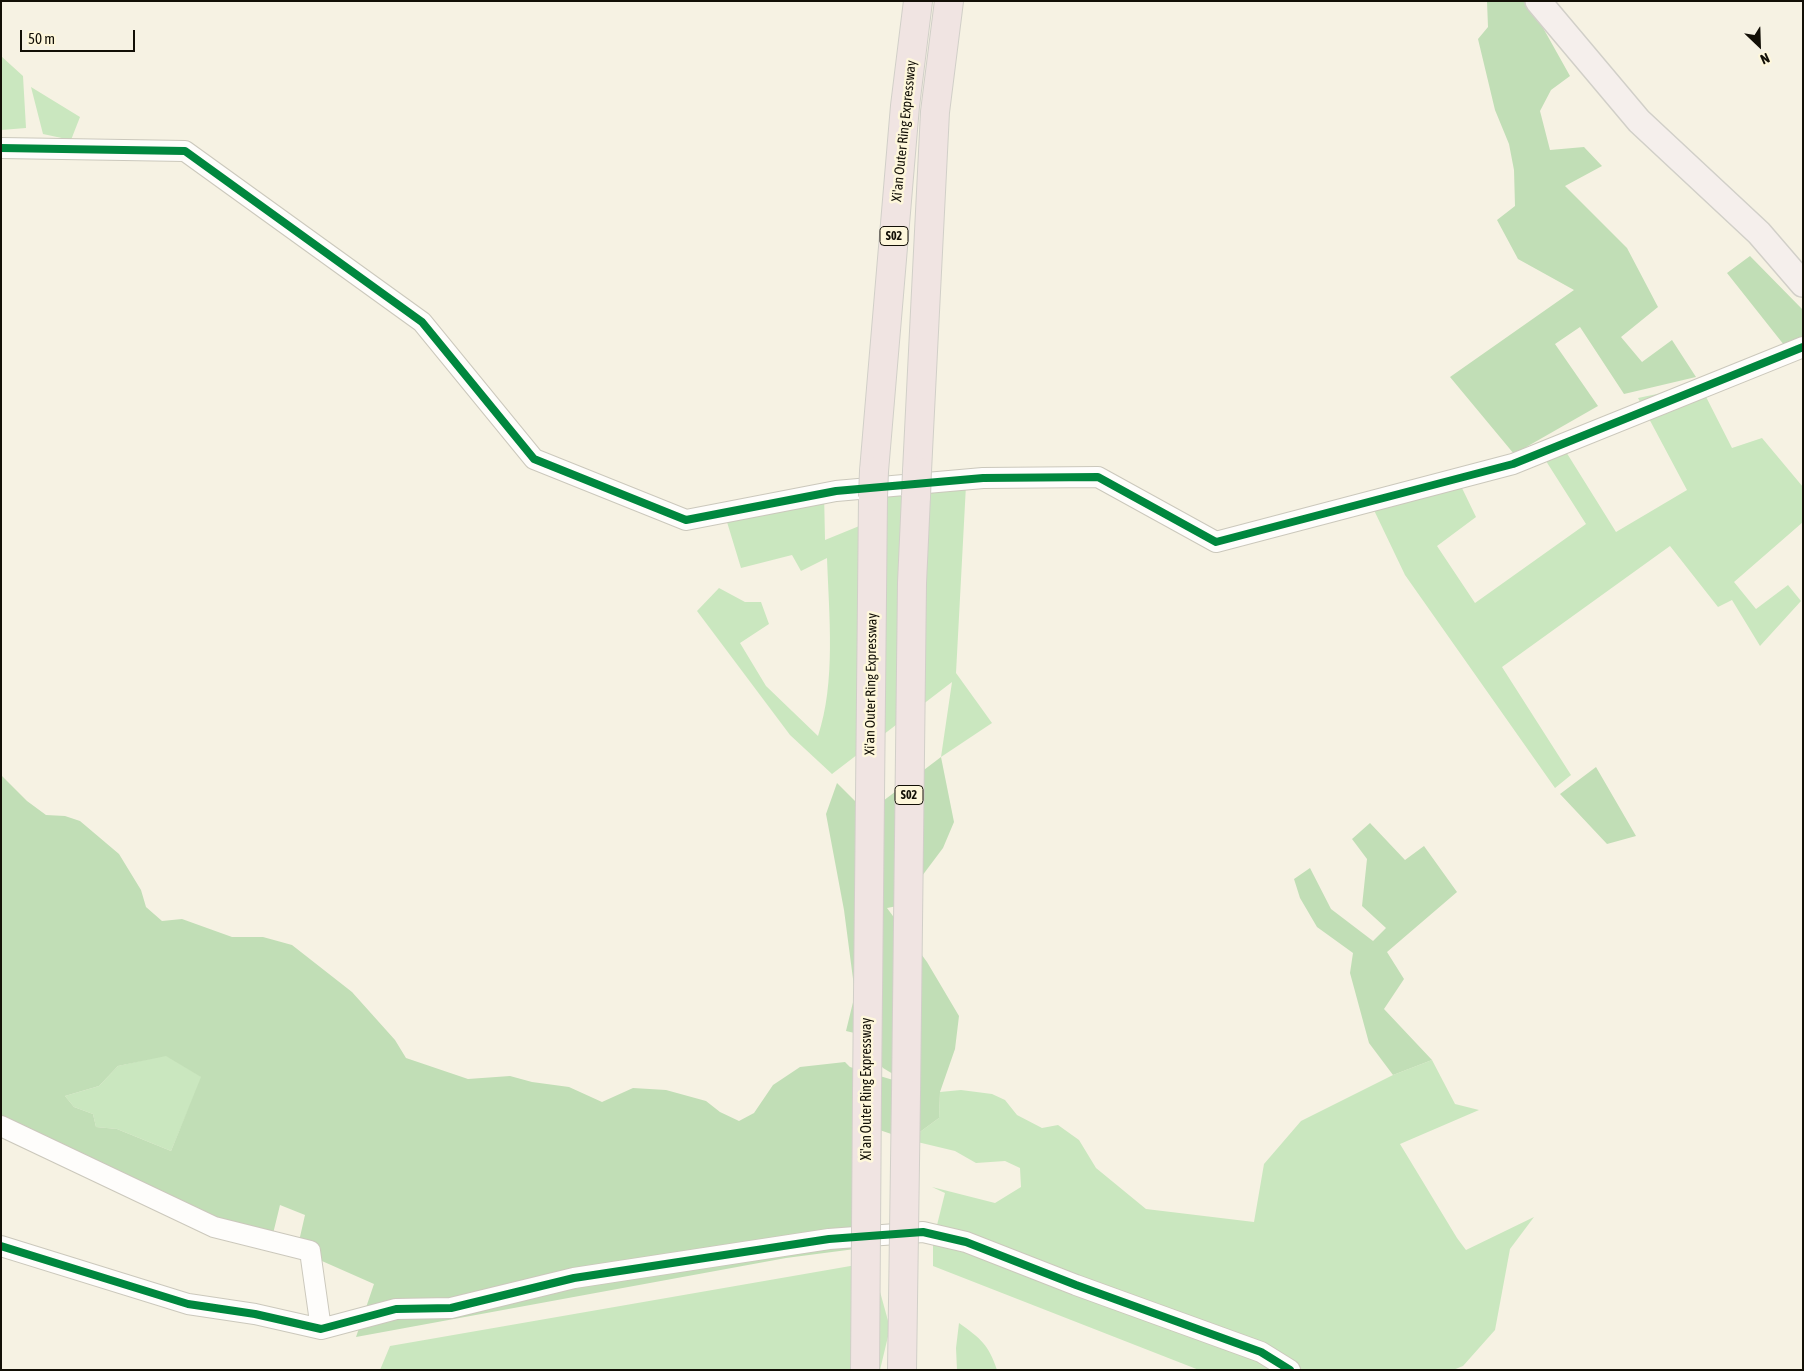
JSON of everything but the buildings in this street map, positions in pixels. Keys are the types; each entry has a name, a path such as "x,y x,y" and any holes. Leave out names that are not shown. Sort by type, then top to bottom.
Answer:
{"highway":[{"name":"Xi'an Outer Ring Expressway","path":"865,1370 874,484 905,106 918,1"},
{"name":"Xi'an Outer Ring Expressway","path":"902,1370 912,583 935,112 950,1"}],"main road":[{"path":"1538,1 1639,121 1759,234 1803,284"}],"street":[{"path":"1,148 185,151 422,322 534,459 686,520 836,491 983,478 1098,477 1216,542 1513,464 1803,347"},
{"path":"1,1126 214,1227 310,1251 321,1330"},
{"path":"1,1246 188,1304 255,1314 321,1330 396,1309 451,1308 574,1278 829,1239 923,1232 966,1242 1076,1285 1261,1352 1290,1370"}],"green space":[{"path":"1487,1 1528,1 1570,76 1551,90 1540,111 1550,150 1584,147 1602,166 1565,186 1627,248 1658,307 1621,337 1642,362 1672,340 1696,377 1624,394 1580,327 1555,344 1598,406 1514,454 1450,377 1574,290 1518,259 1497,220 1515,206 1514,170 1509,144 1495,110 1478,39 1488,27"},
{"path":"1,56 23,76 26,128 1,130"},
{"path":"31,87 80,117 71,140 43,134"},
{"path":"1750,256 1803,310 1803,343 1788,350 1727,273"},
{"path":"1700,385 1732,448 1762,438 1803,487 1803,522 1734,582 1756,609 1788,585 1801,601 1760,646 1732,600 1718,607 1670,546 1502,667 1571,775 1555,788 1405,575 1372,506 1461,486 1476,517 1437,546 1475,603 1586,524 1539,450 1558,439 1616,532 1687,490 1638,398"},
{"path":"846,483 966,485 956,673 992,723 941,757 952,682 832,774 790,735 697,611 719,588 745,602 761,602 769,624 740,643 766,686 818,736 824,715 829,671 830,625 827,558 801,571 792,555 741,568 727,522 824,491 825,540 874,520"},
{"path":"941,757 954,822 943,848 919,880 913,903 887,908 927,962 959,1016 955,1049 940,1092 939,1118 909,1140 856,1122 855,1249 786,1258 356,1337 374,1284 297,1250 305,1215 280,1205 271,1242 1,1127 1,775 27,801 46,815 65,816 80,821 119,854 141,890 146,907 162,921 182,919 232,937 263,937 292,945 352,992 395,1040 406,1058 468,1079 510,1076 532,1082 569,1087 602,1102 633,1088 666,1090 706,1101 720,1112 739,1121 754,1113 773,1085 800,1067 845,1062 850,1067 913,1086 883,1068 873,1055 863,1035 846,1031 855,994 844,910 826,814 837,783 856,802 883,801","holes":["166,1056 201,1077 171,1151 117,1129 96,1127 93,1114 74,1107 65,1096 99,1086 118,1066"]},
{"path":"1596,767 1636,836 1607,844 1560,794"},
{"path":"1370,823 1405,860 1424,846 1457,892 1387,952 1404,979 1384,1009 1432,1060 1393,1075 1369,1043 1350,973 1353,953 1317,927 1300,898 1294,879 1310,868 1331,909 1373,941 1386,928 1362,906 1367,859 1352,839"},
{"path":"166,1055 202,1077 171,1151 117,1129 96,1127 93,1114 74,1107 65,1096 99,1086 118,1066"},
{"path":"1432,1060 1455,1104 1479,1110 1400,1144 1457,1238 1466,1250 1534,1217 1510,1249 1495,1330 1463,1366 1453,1370 1199,1370 933,1266 933,1241 945,1193 932,1187 995,1203 1021,1187 1020,1168 1005,1161 976,1163 955,1151 909,1140 939,1118 940,1092 961,1090 992,1094 1005,1100 1017,1115 1042,1128 1058,1125 1079,1140 1096,1168 1146,1209 1254,1222 1264,1164 1301,1121 1393,1075"},
{"path":"862,1264 879,1288 890,1328 880,1370 380,1370 390,1346"},
{"path":"959,1323 983,1343 991,1354 997,1370 957,1370 956,1348"}],"cycle path":[{"path":"1,148 185,151 422,322 534,459 686,520 836,491 983,478 1098,477 1216,542 1513,464 1803,347"},
{"path":"1,1246 188,1304 255,1314 321,1329 396,1309 451,1308 574,1278 829,1239 923,1232 966,1242 1076,1285 1261,1352 1290,1370"}]}
